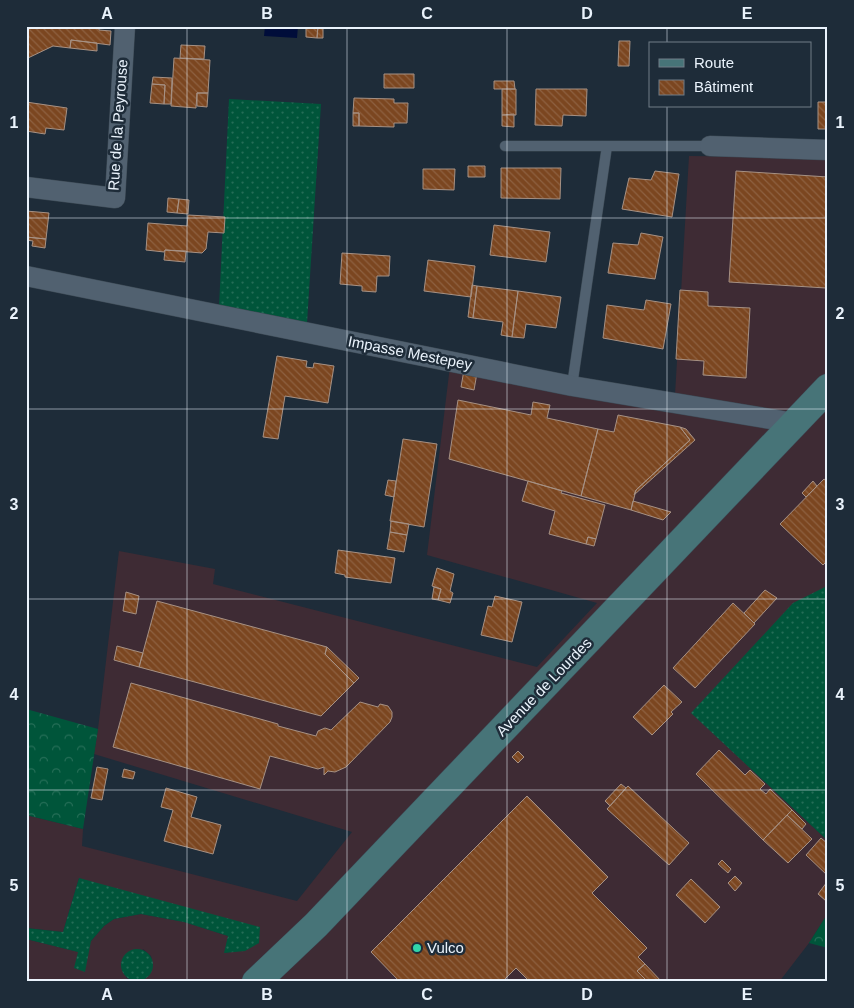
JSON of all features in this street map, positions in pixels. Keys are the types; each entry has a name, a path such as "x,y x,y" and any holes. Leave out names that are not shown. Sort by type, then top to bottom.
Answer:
{"main road":[{"name":"Avenue de Lourdes","path":"256,982 316,925 828,388"}],"street":[{"name":"Rue de la Peyrouse","path":"26,187 115,198 125,26"},
{"path":"710,146 828,150"},
{"name":"Impasse Mestepey","path":"26,276 572,386 795,424"}],"lane":[{"path":"505,146 710,146"},
{"path":"572,386 608,146"}],"shaded area":[{"path":"265,26 298,26 297,38 264,36"},
{"path":"689,156 828,158 828,589 825,587 692,713 828,841 828,913 809,943 779,982 26,982 26,939 79,952 104,926 114,919 141,914 184,922 228,936 225,953 259,943 79,878 63,932 26,928 26,815 83,829 82,846 297,901 352,832 94,754 119,551 215,569 213,584 537,667 597,603 427,555 450,366 674,412","holes":["143,949 151,956 153,965 144,980 134,981 126,978"]}],"green space":[{"path":"229,99 321,104 307,323 219,307"},
{"path":"825,587 828,589 828,841 691,713 793,603"},
{"path":"26,709 98,729 83,829 26,815"},
{"path":"79,878 260,927 259,943 245,951 224,953 228,936 184,922 141,914 114,919 104,926 91,941 85,972 74,968 78,952 26,939 26,928 63,932"},
{"path":"828,913 828,948 809,943"},
{"path":"137,949 149,953 153,965 149,977 137,981 125,977 121,965 125,953"}],"building":[{"path":"34,26 99,26 99,30 111,31 110,45 71,40 70,48 53,46 28,58 26,55 26,30"},
{"path":"306,26 318,26 317,38 306,37"},
{"path":"318,26 323,26 323,38 317,38"},
{"path":"71,40 97,43 97,51 70,48"},
{"path":"619,41 630,41 629,66 618,66"},
{"path":"181,45 205,46 204,59 180,58"},
{"path":"174,58 210,60 208,93 197,93 196,108 171,106"},
{"path":"384,74 414,74 414,88 384,88"},
{"path":"153,77 172,78 171,104 164,104 165,85 152,84"},
{"path":"494,81 514,81 515,89 494,89"},
{"path":"152,84 165,85 164,104 150,103"},
{"path":"502,89 516,89 516,115 502,115"},
{"path":"536,89 587,89 586,116 563,115 562,126 535,125"},
{"path":"197,93 208,93 207,107 197,106"},
{"path":"354,98 394,99 394,103 408,103 407,123 394,123 394,127 359,126 359,113 353,113"},
{"path":"26,102 67,108 64,130 46,128 45,134 26,131"},
{"path":"818,102 828,102 828,129 818,129"},
{"path":"353,113 359,113 359,126 353,126"},
{"path":"514,114 514,127 502,126 502,115"},
{"path":"468,166 485,166 485,177 468,177"},
{"path":"501,168 561,168 560,199 501,198"},
{"path":"423,169 455,169 454,190 423,189"},
{"path":"655,171 679,174 672,217 622,209 629,178 651,180"},
{"path":"736,171 828,177 826,288 729,282"},
{"path":"168,198 179,199 177,213 167,212"},
{"path":"179,199 189,200 188,214 177,213"},
{"path":"26,211 49,213 46,239 26,237"},
{"path":"188,215 225,217 224,233 208,232 206,249 202,253 146,250 148,223 187,226"},
{"path":"494,225 550,232 546,262 490,255"},
{"path":"641,233 663,237 655,279 608,273 613,243 638,245"},
{"path":"26,237 46,239 45,248 32,246 33,241 26,240"},
{"path":"165,250 186,251 185,262 164,260"},
{"path":"342,253 390,256 389,276 377,276 376,292 362,291 362,286 340,284"},
{"path":"428,260 475,266 471,297 424,291"},
{"path":"472,285 477,286 473,318 468,317"},
{"path":"477,286 518,291 512,337 501,335 503,322 473,318"},
{"path":"680,290 708,292 708,306 750,308 746,378 703,375 704,361 676,359"},
{"path":"518,291 561,297 556,328 526,324 524,338 512,337"},
{"path":"646,300 671,304 663,349 603,338 607,305 644,310"},
{"path":"277,356 307,361 306,367 313,368 314,363 334,366 328,403 285,396 278,439 263,437"},
{"path":"464,370 477,373 474,390 461,387"},
{"path":"458,400 531,415 533,402 550,405 547,418 598,429 581,496 449,459"},
{"path":"618,415 680,427 690,440 636,490 631,510 581,496 598,429 614,432"},
{"path":"680,427 686,429 695,440 634,495 636,490 690,440"},
{"path":"403,439 437,444 424,527 390,521"},
{"path":"824,479 828,482 828,560 823,565 780,524"},
{"path":"388,480 396,481 394,497 385,495"},
{"path":"528,481 562,491 561,493 605,505 596,539 588,537 586,544 549,534 555,511 522,501"},
{"path":"813,481 817,486 806,497 802,493"},
{"path":"633,501 671,512 663,520 631,510"},
{"path":"391,521 409,524 407,535 390,532"},
{"path":"390,532 407,535 404,552 387,549"},
{"path":"588,537 596,539 594,546 586,544"},
{"path":"338,550 395,558 391,583 345,577 345,575 335,573"},
{"path":"437,568 454,574 450,591 453,593 450,603 438,600 441,589 432,586"},
{"path":"434,587 441,589 438,600 432,599"},
{"path":"765,590 777,598 754,623 744,613"},
{"path":"126,592 139,596 136,614 123,611"},
{"path":"495,596 522,602 512,642 481,635 488,606 492,607"},
{"path":"157,601 327,647 325,654 354,683 321,716 139,667"},
{"path":"733,603 755,624 695,688 673,668"},
{"path":"117,646 143,653 139,667 114,660"},
{"path":"327,647 359,678 354,683 325,654"},
{"path":"131,683 316,736 318,731 325,728 331,730 360,702 378,707 380,704 388,706 392,712 392,717 390,722 346,767 335,772 328,771 324,775 324,767 318,769 270,756 260,789 113,747"},
{"path":"664,685 682,702 652,735 633,717"},
{"path":"719,750 745,775 750,770 765,784 760,789 766,794 770,789 792,810 763,840 696,774"},
{"path":"518,751 524,757 518,763 512,757"},
{"path":"97,767 108,769 102,800 91,798"},
{"path":"124,769 135,772 133,779 122,777"},
{"path":"621,784 626,788 610,806 605,801"},
{"path":"628,786 689,843 669,865 607,809"},
{"path":"166,788 197,797 191,817 221,825 213,854 164,841 173,810 161,807"},
{"path":"527,796 608,877 592,893 647,948 638,957 645,964 637,971 648,982 530,982 516,968 502,982 400,982 371,952"},
{"path":"792,810 806,824 802,829 787,815"},
{"path":"787,815 812,839 788,863 763,840"},
{"path":"821,838 828,844 828,876 806,855"},
{"path":"722,860 731,869 728,873 718,864"},
{"path":"735,876 742,883 735,891 728,883"},
{"path":"691,879 720,907 705,923 676,895"},
{"path":"827,882 828,899 826,901 818,894"},
{"path":"645,964 662,982 648,982 637,971"}],"place":[{"name":"Vulco","path":"417,948"}]}
